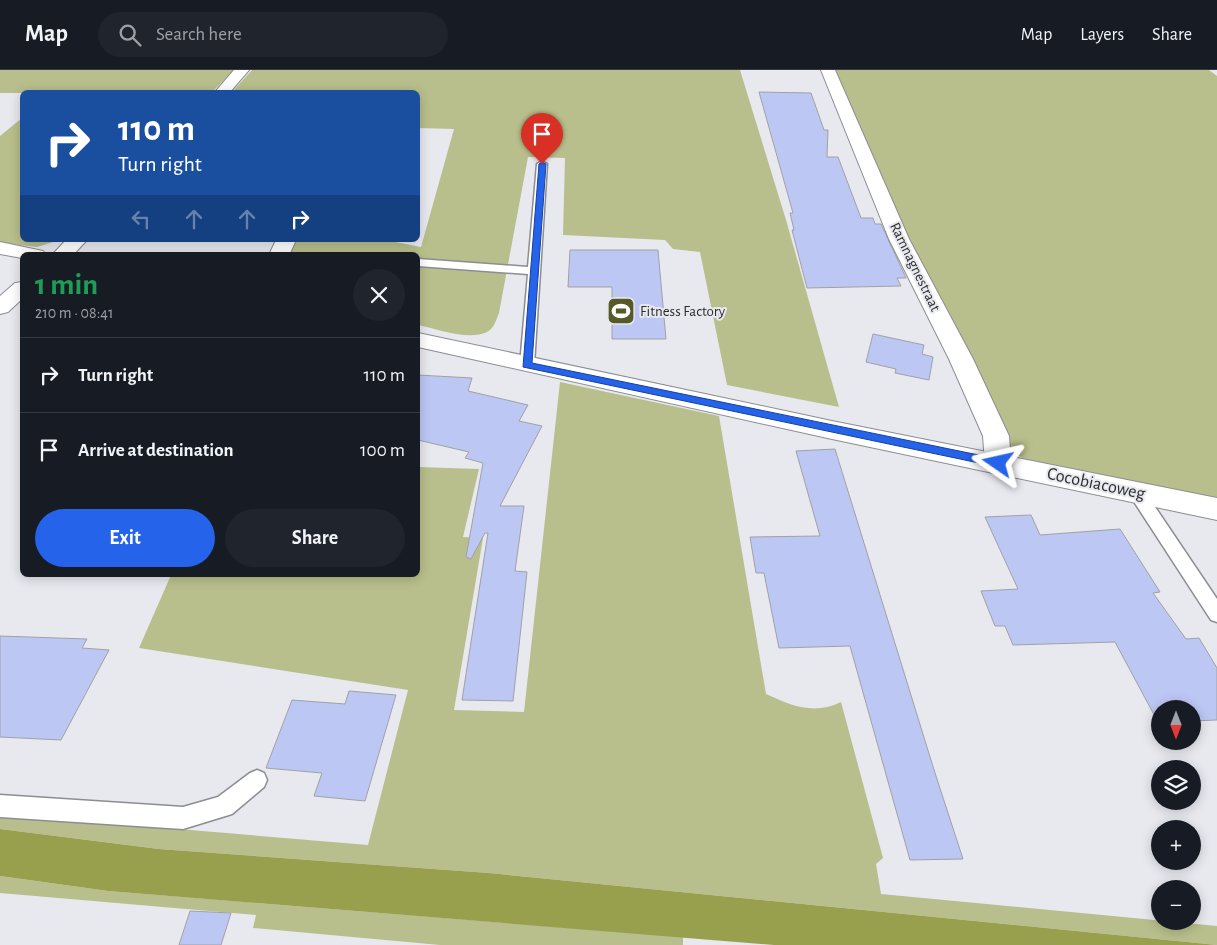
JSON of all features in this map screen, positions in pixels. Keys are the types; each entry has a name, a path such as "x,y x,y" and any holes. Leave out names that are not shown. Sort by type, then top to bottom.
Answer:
{"street":[{"path":"224,90 242,70"},
{"name":"Ramnagnestraat","path":"828,70 899,239 961,359 996,436 998,463"},
{"path":"65,252 75,242"},
{"path":"0,248 21,252"},
{"path":"0,307 20,290"},
{"name":"Cocobiacoweg","path":"420,340 527,365 1217,510"}],"lane":[{"path":"527,365 542,164"},
{"path":"420,262 534,271"},
{"path":"1138,493 1217,614"},
{"path":"0,806 183,818 224,806 257,780"}],"shaded area":[{"path":"0,70 234,70 214,90 20,90 20,93 0,93"},
{"path":"252,70 740,70 786,220 839,407 727,385 700,252 673,249 665,240 563,235 565,158 528,157 499,313 493,327 487,332 462,335 420,325 420,252 286,252 290,242 395,242 421,247 454,129 420,128 420,90 234,90"},
{"path":"834,70 1209,70 1217,76 1217,499 1025,459 1010,452 913,250"},
{"path":"20,120 20,242 53,242 37,247 0,243 0,136"},
{"path":"560,382 719,416 766,694 794,705 812,708 822,708 841,702 883,858 876,864 881,894 1151,920 1151,930 1201,930 1201,924 1217,926 1217,945 489,873 159,849 0,829 0,814 368,845 408,690 139,648 170,577 420,577 420,467 479,469 463,537 483,538 454,710 524,712"},
{"path":"0,829 159,849 489,873 1217,945 774,945 108,891 0,876"},
{"path":"0,876 108,891 683,937 683,945 440,945 253,928 256,915 0,893"}],"building":[{"path":"759,92 811,93 824,130 828,130 827,157 838,157 861,218 873,218 875,224 881,224 906,278 897,278 901,286 807,288 792,230 794,230 790,213 793,213"},
{"path":"570,250 658,250 666,339 612,339 612,287 568,287"},
{"path":"873,334 924,345 922,354 933,357 929,380 895,373 896,369 866,362"},
{"path":"420,375 472,378 468,391 528,405 519,421 542,426 500,506 524,506 515,571 527,572 513,701 462,700 488,533 485,533 471,559 466,557 483,463 465,458 469,452 420,440"},
{"path":"835,449 963,859 910,860 850,646 779,648 764,573 756,573 750,537 820,536 796,451"},
{"path":"1031,515 1040,535 1120,529 1160,592 1153,593 1186,639 1199,638 1217,668 1217,720 1201,721 1201,700 1151,700 1151,709 1115,642 1013,645 1005,626 995,626 981,591 1018,589 985,517"},
{"path":"0,636 87,639 82,648 109,650 61,740 0,737"},
{"path":"349,691 396,695 365,801 314,796 322,773 266,768 292,700 345,704"},
{"path":"190,911 231,913 221,945 179,945"}],"place":[{"name":"Fitness Factory","path":"621,311"}],"route":[{"path":"542,164 527,365 832,430 998,463"}]}
